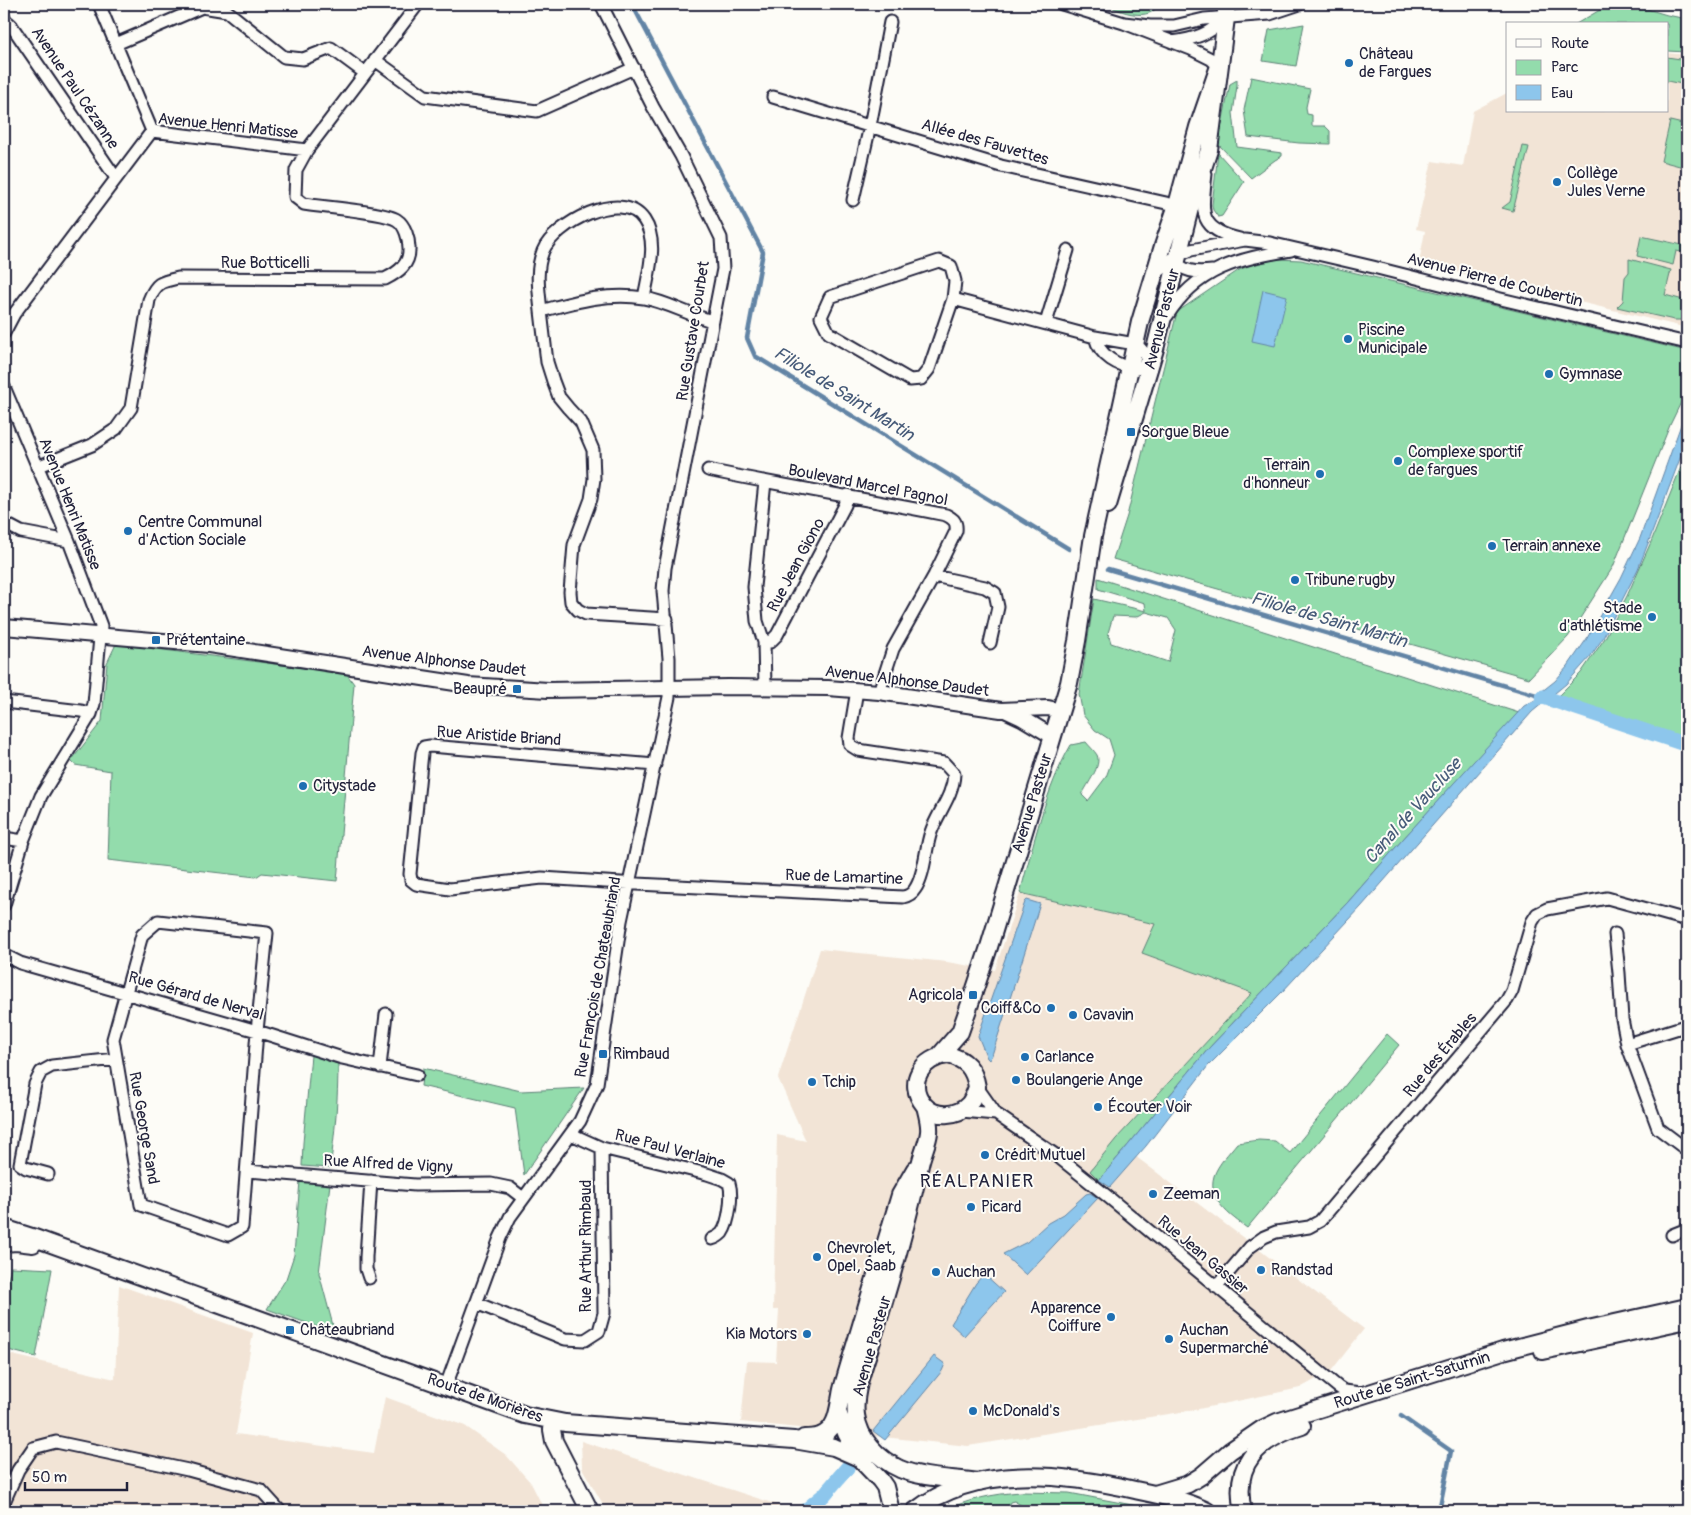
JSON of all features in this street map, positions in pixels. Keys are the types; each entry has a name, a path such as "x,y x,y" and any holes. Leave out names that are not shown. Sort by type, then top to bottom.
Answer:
{"main road":[{"name":"Avenue Pasteur","path":"939,1056 960,1032 990,947 1061,710 1074,661 1093,536 1135,344 1154,275 1180,209 1208,150 1226,11"},
{"name":"Avenue Pasteur","path":"1088,569 1121,465 1160,327 1175,259 1180,209 1198,127 1219,66"},
{"name":"Avenue Pasteur","path":"960,1032 965,1062"},
{"path":"929,1132 940,1120 955,1113 969,1104 977,1087 972,1069 957,1057 948,1055 928,1060 917,1080 918,1095 925,1106 933,1112 955,1113"},
{"name":"Avenue Pasteur","path":"925,1106 929,1132 894,1269 855,1400 856,1413 858,1424 866,1442 882,1457 899,1468 929,1476 979,1482"},
{"name":"Avenue Pasteur","path":"794,1440 819,1437 825,1434 834,1422 852,1353 900,1195 921,1159"},
{"name":"Route de Morières","path":"4,1228 525,1415 553,1421 794,1440 834,1447 858,1458 885,1487 891,1511"},
{"name":"Route de Morières","path":"4,1243 16,1242 65,1250"},
{"name":"Route de Saint-Saturnin","path":"1155,1494 1188,1484 1201,1476 1230,1450 1262,1429 1278,1422 1540,1341 1687,1307"},
{"name":"Route de Saint-Saturnin","path":"1243,1511 1239,1487 1242,1474 1249,1459 1257,1449 1270,1439 1286,1431 1524,1356 1639,1329 1687,1320"},
{"name":"Avenue Pasteur","path":"838,1412 858,1458"},
{"path":"553,1421 554,1440 590,1511"},
{"path":"914,1511 936,1498 979,1482 994,1479 1056,1477 1112,1484 1189,1503 1207,1511"}],"street":[{"path":"99,4 152,131"},
{"name":"Avenue Henri Matisse","path":"4,328 152,131 307,150 418,4"},
{"name":"Rue Gustave Courbet","path":"602,4 721,238 723,269 665,568 664,591 670,688"},
{"path":"1062,4 1124,23 1204,55 1219,66"},
{"path":"1124,23 1161,27 1174,26 1204,19 1226,11 1270,14 1300,4"},
{"path":"116,44 202,7 227,11 284,57 303,59 332,48 366,73"},
{"path":"1172,42 1206,34 1215,29 1226,11"},
{"name":"Avenue Paul Cézanne","path":"4,19 11,25 116,178"},
{"path":"853,200 870,126 890,22"},
{"path":"375,60 425,96 537,111 634,68"},
{"name":"Allée des Fauvettes","path":"773,97 1001,166 1180,209"},
{"name":"Rue Botticelli","path":"37,467 92,445 116,429 131,408 149,300 154,288 162,282 178,278 385,279 396,274 405,264 409,257 409,241 397,220 304,204 295,197 296,170 307,150"},
{"name":"Avenue Pierre de Coubertin","path":"1208,150 1203,202 1204,216 1218,232 1244,240 1270,243 1687,344"},
{"path":"644,298 651,259 649,233 645,221 630,208 614,206 598,209 562,228 550,239 543,251 538,276 547,362 559,397 581,422 593,450 594,479 588,510 574,545 570,592 571,602 578,610 586,614 667,618"},
{"name":"Avenue Pierre de Coubertin","path":"1154,275 1175,259 1191,250 1244,240"},
{"name":"Avenue Pierre de Coubertin","path":"1175,259 1189,271 1198,272 1215,270 1248,258 1295,249"},
{"path":"1046,323 1068,250"},
{"path":"939,261 950,266 955,281 953,299 929,369 921,379 910,380 829,333 821,317 830,297 939,261"},
{"name":"Avenue Pierre de Coubertin","path":"1160,327 1175,302 1190,288 1215,270"},
{"path":"541,312 599,298 644,298 714,321"},
{"path":"953,299 1095,337 1135,344 1150,359 1137,369 1120,365 1103,354 1098,347 1095,337"},
{"name":"Avenue Henri Matisse","path":"4,386 69,541 101,626 94,704 91,714"},
{"name":"Boulevard Marcel Pagnol","path":"708,470 946,515 957,524 956,531 934,576 893,649 879,692"},
{"name":"Boulevard Marcel Pagnol","path":"765,482 754,587 757,621 764,642 765,686"},
{"name":"Rue Jean Giono","path":"764,642 770,642 777,635 848,496"},
{"path":"4,523 21,532 69,541"},
{"path":"934,576 985,587 995,593 998,607 990,643"},
{"name":"Avenue Alphonse Daudet","path":"4,626 209,645 468,685 548,690 765,686 879,692 1001,710 1017,715 1052,736"},
{"name":"Rue François de Chateaubriand","path":"446,1386 500,1238 510,1217 571,1134 587,1108 597,1084 615,958 629,884 656,765 670,688"},
{"name":"Rue de Lamartine","path":"629,884 893,897 910,895 918,885 931,832 951,792 954,774 944,763 858,750 850,745 849,738 857,690"},
{"path":"4,702 91,714 41,796 23,841 4,905"},
{"name":"Avenue Alphonse Daudet","path":"1001,710 1048,708 1061,710"},
{"name":"Rue Aristide Briand","path":"629,884 542,878 450,889 416,884 411,880 410,874 422,754 424,748 430,746 656,765"},
{"path":"4,838 23,841"},
{"name":"Rue des Érables","path":"1216,1287 1250,1247 1264,1237 1276,1232 1309,1227 1320,1221 1348,1190 1507,1000 1512,991 1532,922 1537,914 1547,909 1607,898 1687,920"},
{"name":"Rue George Sand","path":"158,922 266,933 242,1227 228,1235 141,1205 114,1039 126,993 142,935 158,922"},
{"path":"1615,934 1622,1019 1627,1044 1658,1128 1687,1150"},
{"name":"Rue Gérard de Nerval","path":"4,955 20,962 257,1031 325,1053 417,1075"},
{"path":"380,1067 386,1014"},
{"path":"1627,1044 1685,1026"},
{"path":"48,1174 26,1168 20,1164 35,1084 41,1072 52,1066 116,1059"},
{"name":"Rue Jean Gassier","path":"977,1087 996,1114 1057,1156 1315,1369 1344,1391 1368,1394"},
{"name":"Rue Jean Gassier","path":"955,1113 996,1114"},
{"name":"Rue Paul Verlaine","path":"571,1134 602,1148 707,1174 729,1183 731,1189 727,1223 721,1235 712,1239"},
{"name":"Rue Arthur Rimbaud","path":"476,1303 565,1339 585,1340 599,1331 604,1313 602,1148"},
{"name":"Rue Alfred de Vigny","path":"247,1171 415,1185 502,1185 510,1188 523,1198"},
{"path":"369,1278 366,1269 366,1257 371,1181"},
{"path":"1672,1235 1687,1229"},
{"path":"4,1502 18,1470 33,1448 56,1442 188,1470 261,1490 280,1511"}],"shaded area":[{"name":"Collège Jules Verne","path":"1668,53 1687,55 1687,328 1419,263 1425,231 1416,229 1432,161 1463,166 1473,111 1506,94 1506,112 1668,112"},
{"path":"1020,893 1156,924 1142,953 1253,993 1116,1139 1139,1159 1364,1329 1331,1371 1300,1388 1194,1410 968,1446 741,1422 747,1361 776,1362 779,1310 773,1310 777,1135 806,1141 778,1078 820,949 947,962 995,970"},
{"path":"119,1285 253,1333 236,1434 374,1453 385,1397 465,1426 506,1455 531,1483 545,1511 4,1511 4,1353 115,1379"},
{"path":"581,1441 797,1511 607,1511 582,1468"}],"green space":[{"path":"1106,4 1159,4 1155,10 1149,13 1134,14 1126,13"},
{"path":"1610,4 1638,4 1647,9 1687,19 1687,52 1668,51 1668,22 1579,22"},
{"path":"1304,24 1296,66 1263,61 1269,30"},
{"path":"1668,57 1687,60 1687,85 1668,81"},
{"path":"1251,77 1310,89 1306,107 1307,114 1312,115 1312,126 1325,126 1330,131 1330,144 1299,143 1248,137 1244,110"},
{"path":"1237,80 1233,113 1237,147 1282,153 1282,156 1251,178 1218,144 1230,84"},
{"path":"1670,121 1687,125 1687,168 1661,161"},
{"path":"1523,146 1529,147 1513,211 1502,208 1510,202"},
{"path":"1218,153 1244,182 1222,216 1218,217 1212,205"},
{"path":"1641,236 1687,246 1687,253 1676,251 1673,265 1637,256"},
{"name":"Complexe sportif de fargues","path":"1278,259 1301,260 1687,351 1687,390 1670,425 1613,567 1568,637 1529,678 1113,559 1127,516 1177,312 1239,270 1255,263"},
{"path":"1629,259 1671,270 1665,295 1687,301 1687,320 1674,320 1617,307 1623,301 1625,277 1629,272"},
{"name":"Stade d'athlétisme","path":"1687,452 1687,742 1556,698 1581,673 1605,638 1627,596 1651,542"},
{"path":"1098,578 1519,713 1348,902 1209,1048 1099,1180 1090,1171 1116,1139 1252,993 1142,953 1155,924 1020,893 1047,798 1071,745 1086,742 1097,755 1096,770 1082,795 1088,801 1106,777 1114,755 1109,739 1095,730 1083,715 1079,694 1094,599 1146,611 1145,603 1098,589","holes":["1146,612 1168,618 1176,630 1168,662 1111,643 1108,633 1113,616 1136,617"]},
{"path":"116,644 346,673 354,684 337,881 262,873 256,877 108,860 111,771 75,765 71,761 102,721 107,663"},
{"path":"1387,1034 1399,1045 1247,1228 1228,1213 1217,1200 1214,1193 1214,1176 1221,1163 1237,1143 1259,1140 1275,1141 1290,1153"},
{"path":"311,1055 338,1064 336,1116 330,1168 302,1166"},
{"path":"423,1068 521,1091 584,1088 524,1175 515,1108 421,1086"},
{"path":"300,1181 330,1184 319,1273 335,1333 267,1309 286,1279 294,1255"},
{"path":"11,1267 52,1269 36,1357 4,1349 4,1298"},
{"path":"1021,1492 1069,1493 1164,1511 1031,1511 1014,1501 1009,1504 1015,1511 943,1511 981,1498"}],"water":[{"path":"1263,290 1287,296 1275,346 1252,341"},
{"path":"1687,408 1687,440 1649,541 1638,569 1603,638 1590,657 1566,684 1532,712 1361,907 1282,992 1208,1066 1146,1146 1110,1187 1099,1180 1209,1048 1348,902 1524,706 1535,700 1568,666 1586,640 1621,578 1640,538"},
{"path":"1027,900 1040,904 989,1060 978,1036"},
{"path":"1090,1193 1098,1198 1026,1275 1003,1254 1027,1242 1048,1223 1064,1214 1086,1194"},
{"path":"984,1274 1004,1292 964,1336 951,1324 976,1283"},
{"path":"934,1356 945,1364 942,1371 885,1440 873,1431"}],"waterway":[{"name":"Filiole de Saint Martin","path":"632,4 763,252 747,338 755,356 1069,549"},
{"name":"Filiole de Saint Martin","path":"1108,569 1543,697"},
{"path":"1543,697 1687,745"},
{"path":"1401,1416 1451,1451 1439,1511"},
{"name":"Canal de Vaucluse","path":"805,1511 824,1495 847,1468"}],"place":[{"name":"Château de Fargues","path":"1349,63"},
{"name":"Collège Jules Verne","path":"1557,182"},
{"name":"Piscine Municipale","path":"1348,339"},
{"name":"Gymnase","path":"1549,374"},
{"name":"Sorgue Bleue","path":"1131,432"},
{"name":"Complexe sportif de fargues","path":"1398,461"},
{"name":"Terrain d'honneur","path":"1320,474"},
{"name":"Centre Communal d'Action Sociale","path":"128,531"},
{"name":"Terrain annexe","path":"1492,546"},
{"name":"Tribune rugby","path":"1295,580"},
{"name":"Stade d'athlétisme","path":"1652,617"},
{"name":"Prétentaine","path":"156,640"},
{"name":"Beaupré","path":"517,689"},
{"name":"Citystade","path":"303,786"},
{"name":"Agricola","path":"973,995"},
{"name":"Coiff&Co","path":"1051,1008"},
{"name":"Cavavin","path":"1073,1015"},
{"name":"Rimbaud","path":"603,1054"},
{"name":"Carlance","path":"1025,1057"},
{"name":"Boulangerie Ange","path":"1016,1080"},
{"name":"Tchip","path":"812,1082"},
{"name":"Écouter Voir","path":"1098,1107"},
{"name":"Crédit Mutuel","path":"985,1155"},
{"name":"Zeeman","path":"1153,1194"},
{"name":"Picard","path":"971,1207"},
{"name":"Chevrolet, Opel, Saab","path":"817,1257"},
{"name":"Randstad","path":"1261,1270"},
{"name":"Auchan","path":"936,1272"},
{"name":"Apparence Coiffure","path":"1111,1317"},
{"name":"Châteaubriand","path":"290,1330"},
{"name":"Kia Motors","path":"807,1334"},
{"name":"Auchan Supermarché","path":"1169,1339"},
{"name":"McDonald's","path":"973,1411"}],"district":[{"name":"RÉALPANIER","path":"977,1181"}]}
